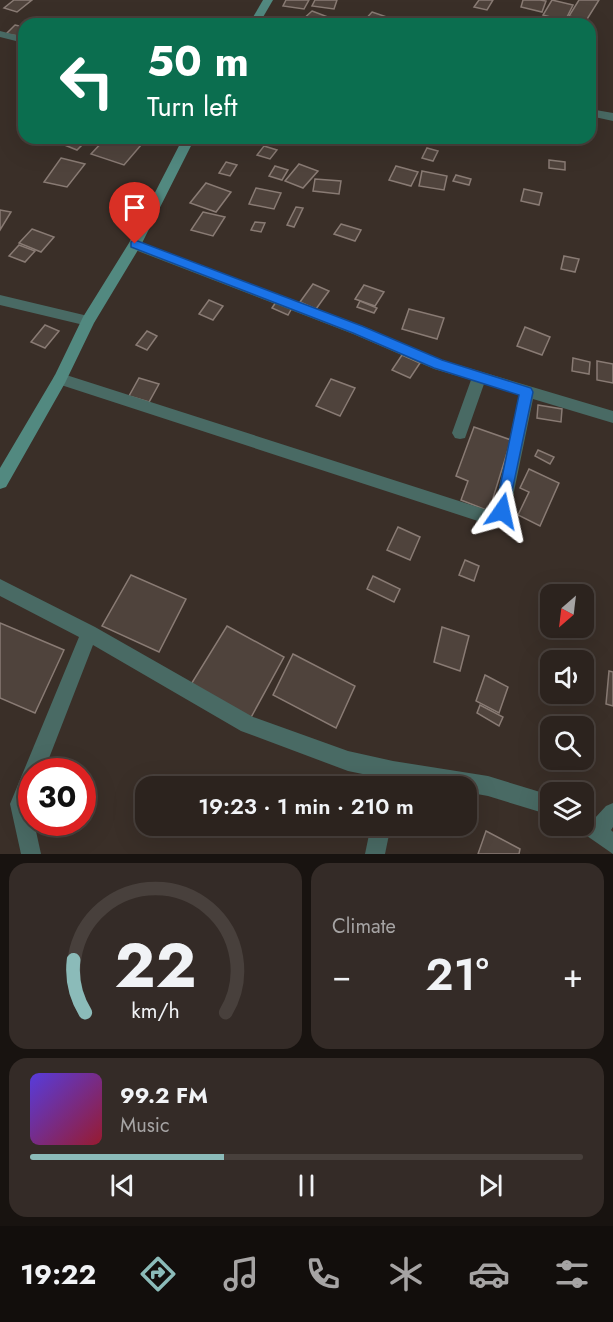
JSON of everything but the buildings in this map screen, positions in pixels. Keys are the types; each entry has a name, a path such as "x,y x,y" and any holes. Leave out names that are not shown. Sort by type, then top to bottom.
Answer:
{"main road":[{"path":"258,18 268,0"},
{"path":"0,482 60,379 88,321 135,244 186,144"}],"street":[{"path":"0,34 18,38"},
{"path":"596,114 613,117"},
{"path":"135,244 358,330 439,364 613,417"},
{"path":"0,300 88,321"},
{"path":"460,433 479,377"},
{"path":"60,379 484,516 502,511 527,392"},
{"path":"0,587 89,633 248,724 384,776"},
{"path":"39,758 89,633"},
{"path":"477,785 488,786 540,802"},
{"path":"594,824 613,813"},
{"path":"594,829 613,844"},
{"path":"27,836 31,854"},
{"path":"375,854 379,836"}],"route":[{"path":"135,244 358,330 439,364 527,392 502,511"}]}
